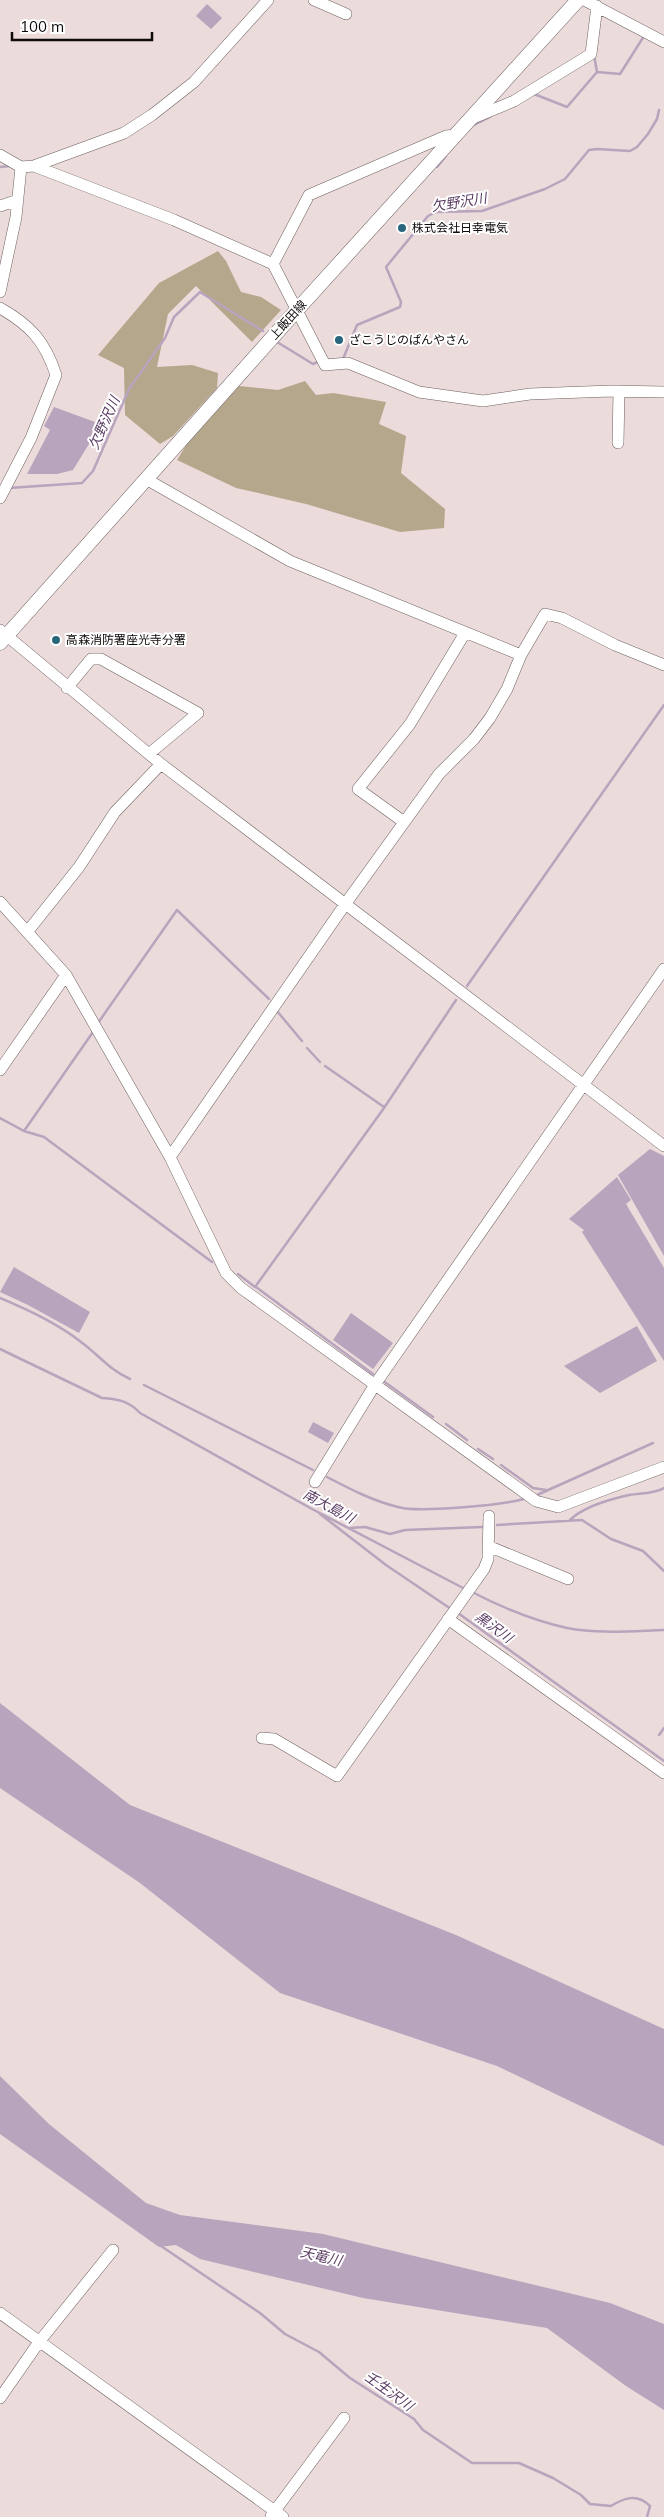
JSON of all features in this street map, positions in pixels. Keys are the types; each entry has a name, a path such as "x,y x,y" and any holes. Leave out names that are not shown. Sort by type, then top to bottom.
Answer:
{"main road":[{"name":"上飯田線","path":"2,636 578,0"}],"street":[{"path":"0,155 21,166 34,166 124,133 194,82 268,0"},
{"path":"314,0 346,14"},
{"path":"584,0 664,42"},
{"path":"471,119 514,100 591,54 597,6"},
{"path":"273,264 309,195 446,136 456,135"},
{"path":"0,292 18,200 21,166"},
{"path":"34,166 174,220 273,264 323,361 348,363 419,392 482,401 530,394 619,391 664,392"},
{"path":"0,206 18,200"},
{"path":"0,308 33,330 50,357 56,375 31,438 3,493"},
{"path":"618,443 619,391"},
{"path":"146,479 290,561 521,655"},
{"path":"170,1157 404,822 439,774 474,739 490,718 507,689 521,655 545,614 562,618 615,645 664,665"},
{"path":"404,822 358,789 410,724 465,633"},
{"path":"2,636 161,764 664,1146"},
{"path":"67,688 91,659 101,659 198,713 149,754"},
{"path":"28,931 78,867 115,812 161,764"},
{"path":"0,902 66,974 170,1157 226,1273 250,1294 376,1383 536,1501 558,1507 664,1467"},
{"path":"315,1482 376,1383 664,969"},
{"path":"0,1070 66,974"},
{"path":"262,1738 274,1739 336,1776 450,1617 460,1606 484,1569 488,1559 489,1516"},
{"path":"488,1546 568,1580"},
{"path":"450,1617 664,1773"},
{"path":"0,2398 39,2342 113,2250"},
{"path":"0,2313 276,2515 344,2418"}],"shaded area":[{"path":"218,251 226,261 241,292 261,297 281,310 252,342 196,286 168,314 157,367 192,365 218,373 217,388 173,436 160,444 125,415 124,368 98,355 159,283"},
{"path":"305,381 316,395 333,393 386,402 379,424 406,436 401,473 445,509 444,528 400,532 306,504 236,488 177,460 187,444 239,386 278,390"}],"water":[{"path":"207,4 222,18 211,29 196,16"},
{"path":"54,407 95,422 89,444 73,470 57,474 27,474 50,430 44,426"},
{"path":"650,1149 664,1156 664,1256 618,1175"},
{"path":"617,1177 631,1200 626,1204 664,1268 664,1361 582,1232 584,1230 569,1219"},
{"path":"14,1267 90,1312 79,1333 0,1292"},
{"path":"351,1313 393,1343 373,1369 333,1340"},
{"path":"637,1326 657,1361 600,1393 564,1366"},
{"path":"313,1422 334,1433 328,1443 308,1432"},
{"path":"0,1703 130,1805 456,1935 664,2029 664,2146 497,2066 280,1993 140,1883 0,1788"},
{"name":"天竜川","path":"0,2076 49,2124 146,2203 180,2215 323,2234 610,2303 664,2324 664,2410 626,2386 547,2328 363,2298 200,2259 176,2245 159,2247 0,2134"}],"waterway":[{"path":"534,94 567,107 597,72 620,74 644,36"},
{"path":"594,55 597,72"},
{"name":"欠野沢川","path":"343,359 357,325 400,307 401,302 386,267 428,216 436,212 482,211 545,189 565,179 589,150 630,151 637,147 648,134 657,119 659,110"},
{"path":"470,127 490,117"},
{"path":"437,167 446,156"},
{"path":"0,167 10,166"},
{"name":"欠野沢川","path":"9,488 82,483 93,471 129,389 165,338 174,317 200,292 263,331"},
{"name":"欠野沢川","path":"277,342 313,364 320,361"},
{"path":"467,986 664,705"},
{"path":"98,1023 177,910 269,999"},
{"path":"238,1274 255,1287 384,1108 456,1000"},
{"path":"277,1011 302,1041"},
{"path":"24,1131 93,1032"},
{"path":"307,1048 320,1062"},
{"path":"325,1066 384,1107"},
{"path":"0,1118 24,1131 44,1137 212,1262"},
{"path":"256,1287 373,1374"},
{"path":"0,1298 32,1312 72,1335 115,1371 130,1379"},
{"name":"南大島川","path":"0,1349 102,1398 127,1403 140,1413 312,1509 465,1589"},
{"path":"382,1380 433,1417"},
{"path":"144,1385 313,1470"},
{"path":"446,1424 467,1440"},
{"path":"537,1495 653,1443"},
{"path":"478,1449 493,1459"},
{"path":"501,1465 533,1488 546,1490"},
{"path":"327,1477 371,1498 408,1509 460,1508 524,1499"},
{"path":"570,1520 590,1507 606,1501 664,1488"},
{"name":"黒沢川","path":"320,1514 386,1565 451,1609"},
{"path":"497,1525 582,1520 611,1539 643,1551 664,1571"},
{"path":"350,1528 365,1527 390,1534 405,1530 482,1527"},
{"name":"南大島川","path":"472,1592 518,1613 567,1628 603,1632 664,1630"},
{"name":"黒沢川","path":"458,1613 664,1761"},
{"path":"659,1735 664,1728"},
{"name":"壬生沢川","path":"158,2244 260,2313 285,2334 319,2352 350,2378 414,2419 423,2430 472,2463 519,2463 553,2478 581,2495 590,2504 611,2506 630,2498 640,2499 650,2506 647,2517"}],"place":[{"name":"株式会社日幸電気","path":"402,228"},
{"name":"ざこうじのぱんやさん","path":"339,340"},
{"name":"高森消防署座光寺分署","path":"56,640"}]}
